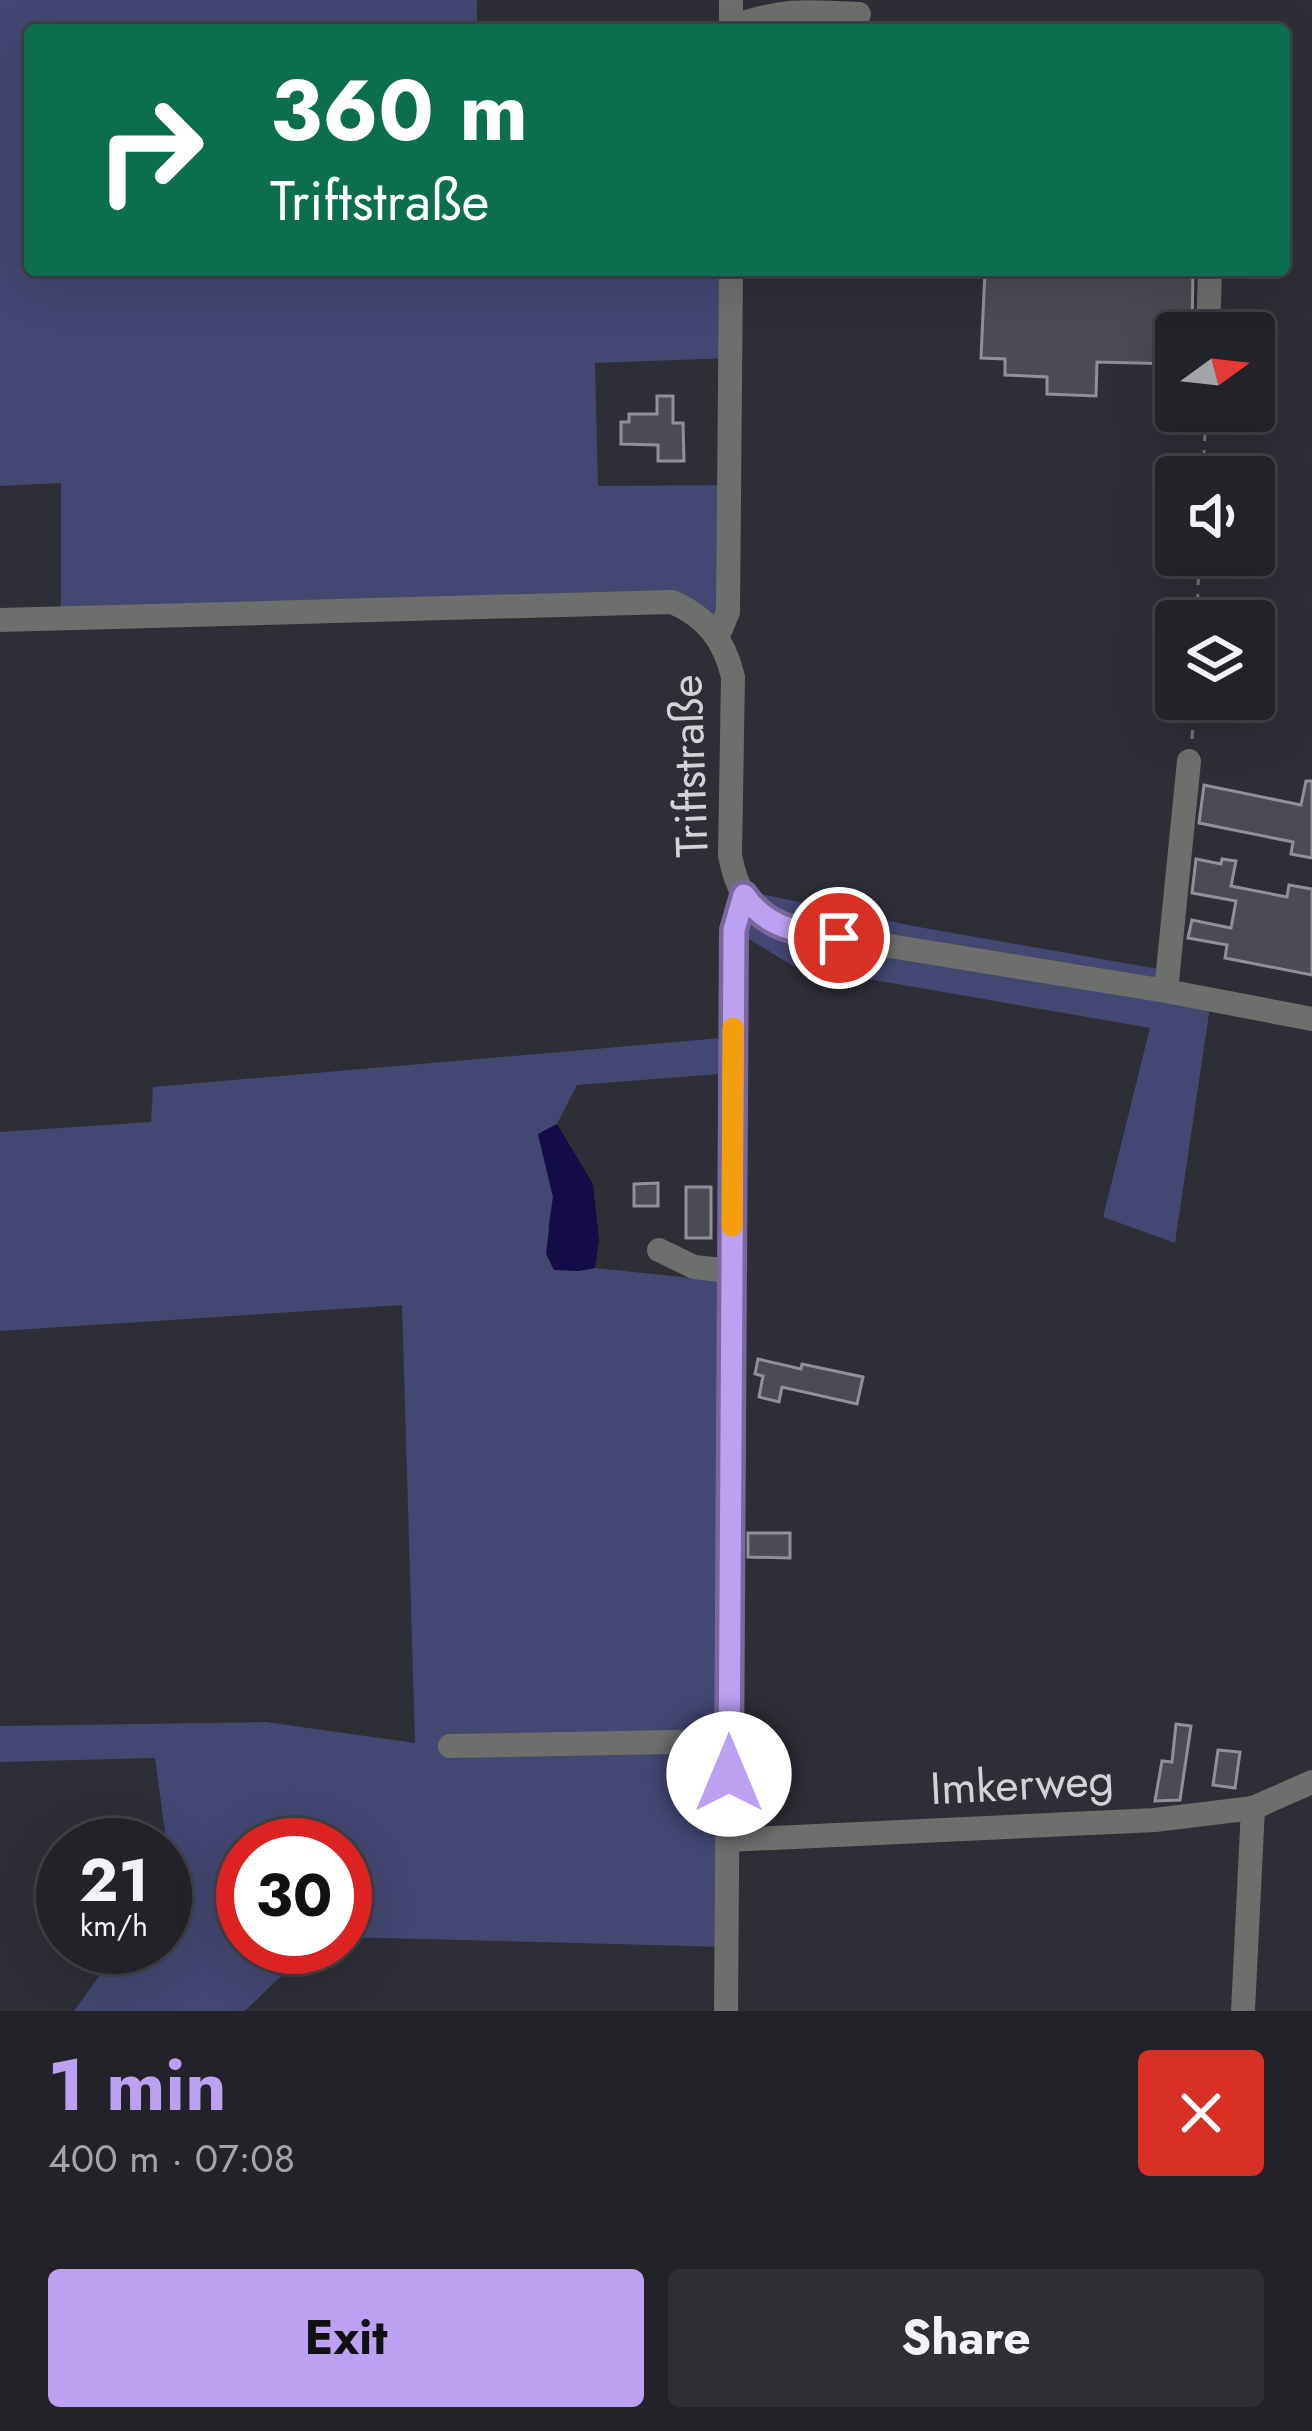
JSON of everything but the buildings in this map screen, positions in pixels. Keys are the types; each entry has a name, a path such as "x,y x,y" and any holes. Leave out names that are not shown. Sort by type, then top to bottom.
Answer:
{"street":[{"path":"743,24 776,13 859,14"},
{"path":"718,636 728,612 731,276"},
{"path":"1209,312 1210,276"},
{"name":"Triftstraße","path":"0,620 671,602 688,608 718,636 728,655 733,677 730,855 744,895 766,919 792,930 1312,1019"},
{"path":"1166,991 1190,761"},
{"path":"726,2011 734,930 744,895"},
{"path":"659,1250 694,1267 732,1271"},
{"path":"450,1746 728,1741"},
{"name":"Imkerweg","path":"729,1840 1155,1820 1253,1808 1312,1782"},
{"path":"1244,2011 1253,1808"}],"path":[{"path":"1190,761 1193,720"}],"shaded area":[{"path":"0,0 477,0 477,24 24,24 24,276 731,276 731,358 595,363 598,486 730,485 718,636 688,608 61,619 61,483 0,486"},
{"path":"761,894 1170,971 1167,991 1211,1000 1175,1243 1103,1217 1150,1028 793,966 734,930 744,895"},
{"path":"733,1037 733,1073 577,1085 557,1124 538,1134 553,1197 548,1227 578,1271 595,1268 732,1282 727,1947 372,1938 372,1818 216,1818 216,1974 283,1974 245,2011 74,2011 101,1974 192,1974 192,1818 163,1818 155,1758 0,1762 0,1726 266,1722 415,1743 402,1305 0,1331 0,1132 151,1122 153,1087"},
{"path":"557,1124 593,1184 599,1240 595,1268 554,1270 546,1254 553,1197 538,1134"}],"slow traffic":[{"path":"732,1226 733,1028"}],"route":[{"path":"729,1774 734,930 744,895 766,919 792,930 839,938"}]}
